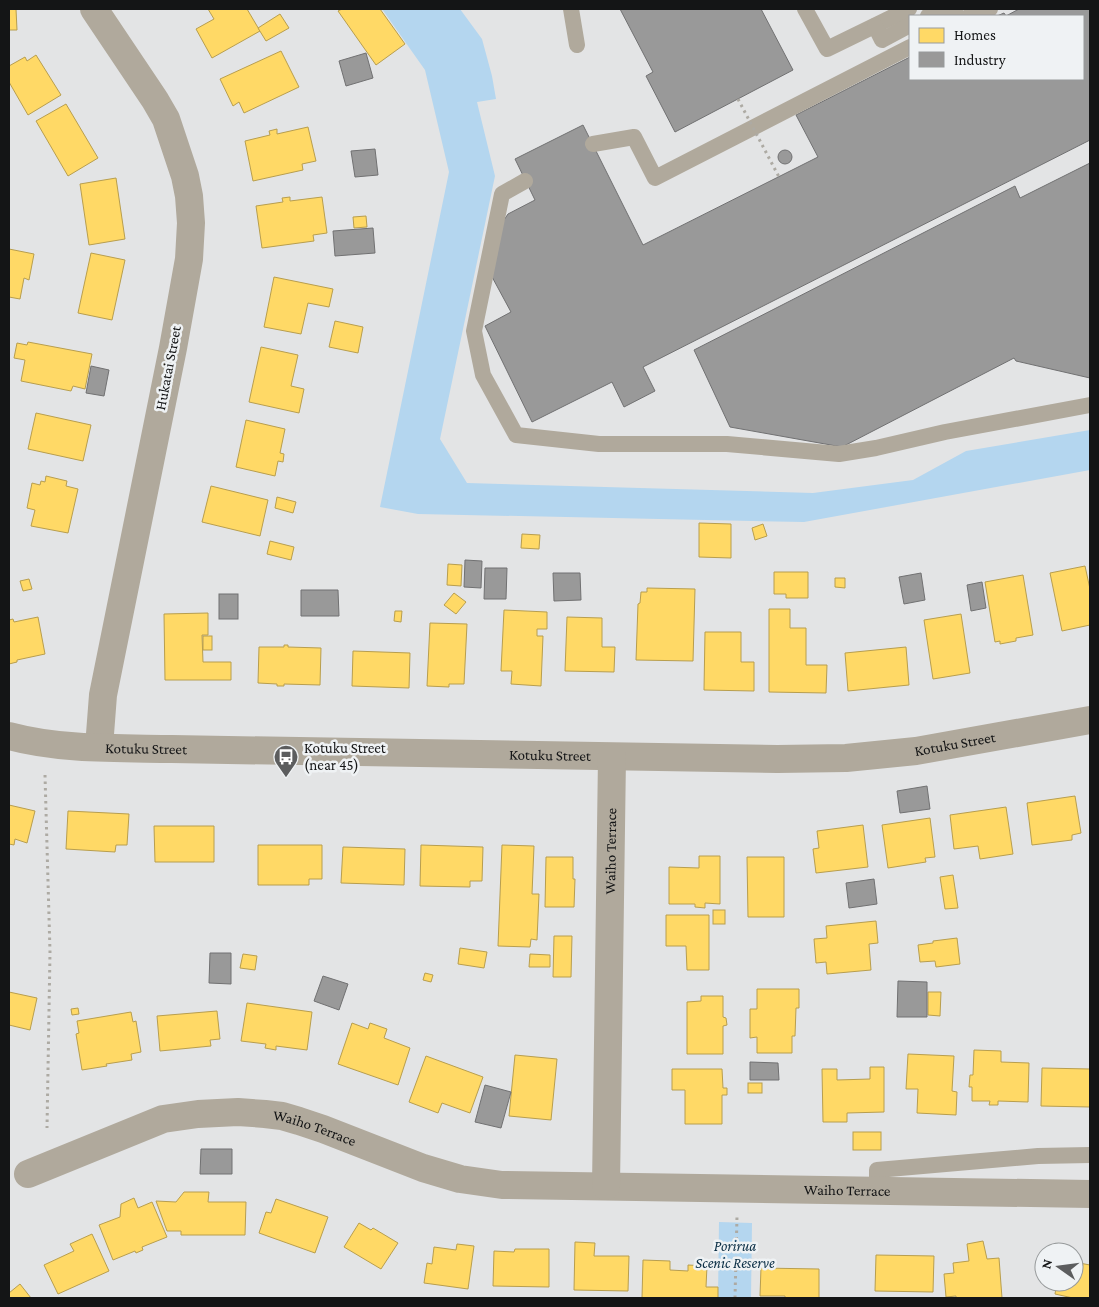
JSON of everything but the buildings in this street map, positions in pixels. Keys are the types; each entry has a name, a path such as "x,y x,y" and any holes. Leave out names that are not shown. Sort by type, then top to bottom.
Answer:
{"street":[{"name":"Hukatai Street","path":"94,9 156,100 166,118 185,176 192,223 189,260 103,695 99,747"},
{"name":"Kotuku Street","path":"9,736 22,740 54,744 232,751 777,759 846,758 916,751 1090,720"},
{"name":"Waiho Terrace","path":"606,1186 612,756"},
{"name":"Waiho Terrace","path":"28,1174 163,1119 198,1114 238,1112 282,1116 323,1129 423,1168 460,1179 502,1185 1090,1194"}],"lane":[{"path":"571,9 577,44"},
{"path":"805,9 826,49 909,9"},
{"path":"930,15 942,9"},
{"path":"972,15 990,9"},
{"path":"875,26 882,40 909,26"},
{"path":"593,144 634,137 655,178 909,48"},
{"path":"526,181 502,194 474,331 483,375 516,435 599,444 728,444 839,454 1090,405"},
{"path":"877,1190 878,1170 1038,1156 1090,1155"}],"path":[{"path":"738,99 779,177"},
{"path":"45,775 50,952 47,1128"},
{"path":"735,1298 737,1213"}],"green space":[{"path":"382,9 460,9 482,39 492,76 496,99 477,102 495,176 440,439 467,483 813,493 913,480 966,451 1090,430 1090,470 804,522 418,514 380,507 449,172 425,70"},
{"name":"Porirua Scenic Reserve","path":"719,1222 752,1223 751,1298 718,1298"}],"place":[{"name":"Kotuku Street (near 45)","path":"286,778"}]}
